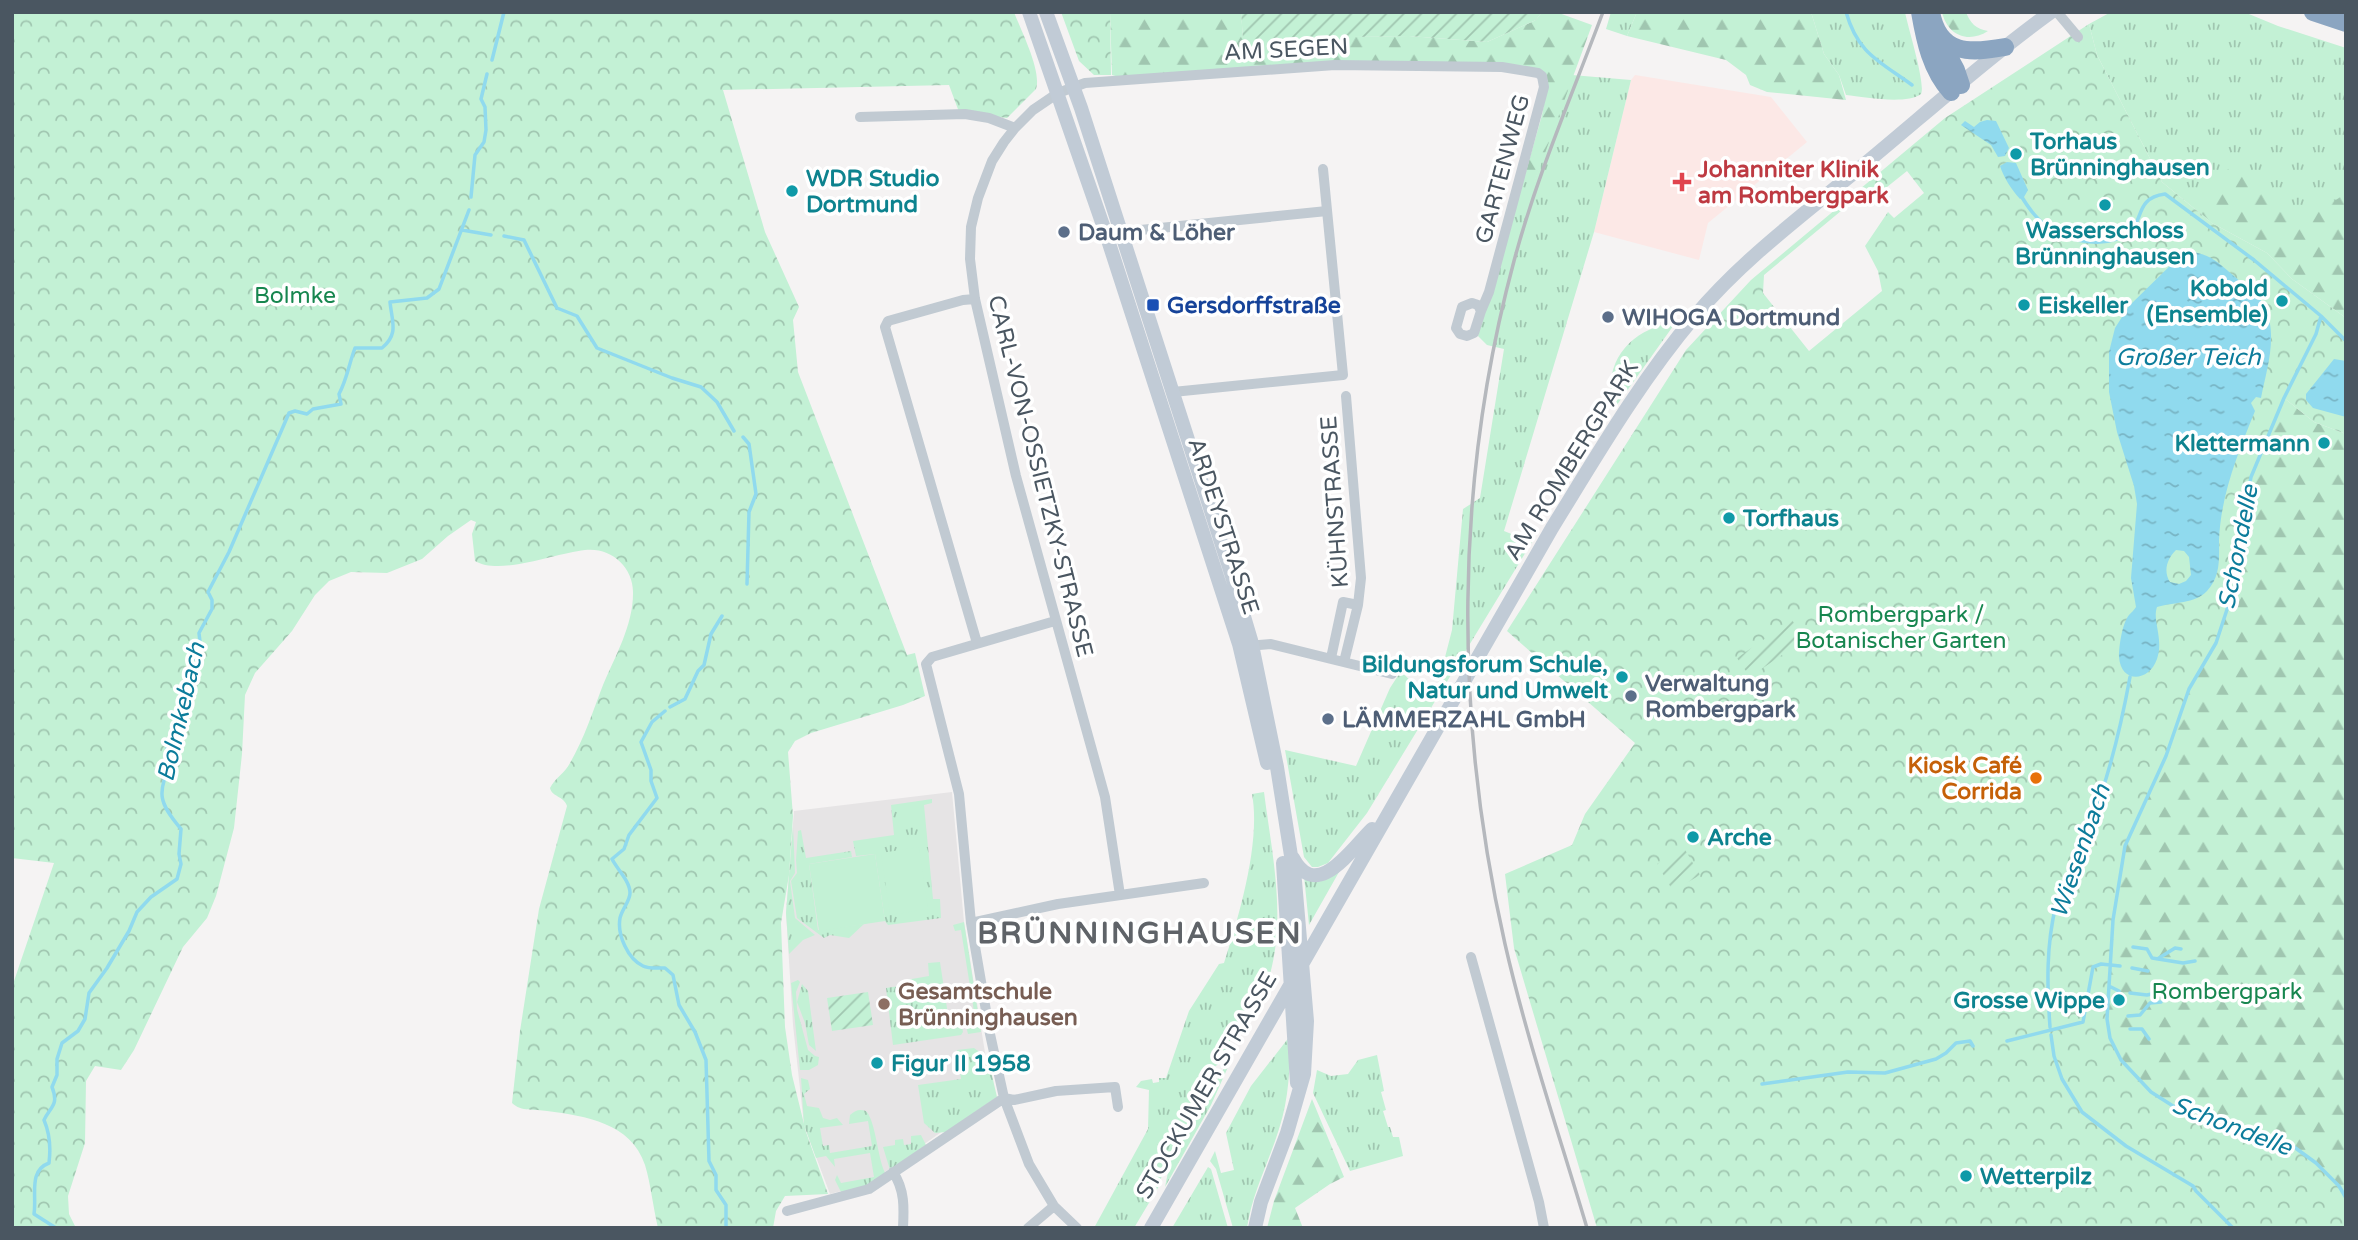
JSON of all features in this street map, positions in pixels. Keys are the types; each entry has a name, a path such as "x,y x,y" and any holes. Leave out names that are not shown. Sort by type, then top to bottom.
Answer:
{"highway":[{"path":"1920,12 1933,62 1943,84 1956,89 1956,70 1936,30 1931,12"},
{"path":"2313,12 2346,23"},
{"path":"1936,30 1952,47 1961,51 1977,52 2005,47"}],"main road":[{"name":"ARDEYSTRASSE","path":"1029,12 1246,646 1281,844 1298,1092"},
{"name":"ARDEYSTRASSE","path":"1046,12 1173,392 1276,759 1291,855 1307,1021 1307,1050 1304,1074 1287,1133 1261,1202 1255,1228"},
{"name":"AM ROMBERGPARK","path":"1301,965 1552,528 1613,430 1696,315 1739,270 1796,219 2051,12"},
{"path":"1291,855 1308,873 1325,874 1338,865 1386,816"},
{"name":"STOCKUMER STRASSE","path":"1151,1228 1301,965"}],"street":[{"path":"2057,12 2078,37"},
{"name":"AM SEGEN","path":"1073,87 1101,81 1298,66 1502,67"},
{"name":"GARTENWEG","path":"1481,311 1512,212 1544,87 1542,76 1538,73 1502,67"},
{"path":"1058,93 1073,87"},
{"name":"CARL-VON-OSSIETZKY-STRASSE","path":"1058,93 1033,110 1014,128 992,161 971,227 970,259 975,299 1016,476 1105,797 1119,895"},
{"path":"860,117 965,114 989,118 1014,128"},
{"path":"1173,392 1343,376 1323,169"},
{"path":"1121,232 1327,211"},
{"path":"975,299 888,321 885,327 976,643"},
{"name":"KÜHNSTRASSE","path":"1344,662 1358,605 1361,578 1346,396"},
{"name":"KÜHNSTRASSE","path":"1331,658 1343,602 1358,605"},
{"path":"1055,621 932,657 926,664 959,794 971,923 1004,1098 1030,1164 1054,1206 1077,1228"},
{"path":"1246,646 1271,644 1392,674"},
{"path":"971,923 1058,904 1204,883"},
{"path":"1471,957 1544,1228"},
{"path":"787,1211 869,1189 1004,1098 1014,1100 1056,1091 1115,1087 1118,1107"},
{"path":"893,1172 898,1179 904,1201 903,1228"},
{"path":"1028,1228 1054,1206"}],"shaded area":[{"name":"Johanniter Klinik am Rombergpark","path":"1635,75 1771,97 1807,142 1708,223 1699,260 1594,232 1631,80"},
{"name":"Gesamtschule Brünninghausen","path":"952,792 964,922 992,1096 868,1184 830,1194 804,1125 793,1025 786,913 794,811"}],"green space":[{"name":"Bolmke","path":"12,12 1014,12 1034,62 1037,81 1036,89 1007,118 959,112 949,85 723,90 765,232 799,307 793,320 798,372 907,655 915,653 925,696 811,733 795,741 788,752 793,816 789,875 781,923 785,1027 792,1075 806,1132 828,1194 785,1196 776,1211 773,1228 658,1228 645,1165 629,1140 618,1131 591,1119 524,1109 512,1103 539,909 567,806 550,788 568,767 584,735 627,629 633,594 630,575 625,567 612,555 595,550 513,565 486,565 475,561 472,534 476,522 471,520 422,559 387,573 351,572 329,581 315,595 292,631 255,673 245,695 234,828 216,896 207,918 183,947 134,1050 121,1070 95,1066 86,1081 85,1143 68,1196 69,1214 76,1228 12,1228 12,987 54,863 12,858"},
{"path":"1061,12 1110,12 1111,75 1094,75 1079,61"},
{"path":"1110,12 1241,12 1243,38 1409,36 1487,42 1536,20 1542,12 1556,12 1592,25 1534,183 1523,182 1542,115 1548,81 1541,70 1335,61 1119,77 1112,75"},
{"path":"1241,12 1542,12 1536,20 1487,42 1409,36 1243,39"},
{"path":"1611,12 1637,12 1627,36 1606,29"},
{"path":"1637,12 1811,12 1824,54 1839,75 1846,100 1767,92 1750,85 1746,75 1726,60 1627,36"},
{"path":"1811,12 1905,12 1919,68 1921,94 1895,100 1846,95 1839,75 1824,54"},
{"path":"1942,12 1966,12 1974,25 1988,31 1973,37 1959,35 1948,26"},
{"path":"2111,12 2244,12 2346,48 2346,222 2318,246 2212,223 2162,182 2097,55 2089,24"},
{"name":"Rombergpark / Botanischer Garten","path":"2089,24 2097,55 2162,182 2212,223 2267,253 2292,279 2346,318 2346,434 2314,422 2284,398 2251,477 2241,532 2237,579 2216,643 2189,689 2165,756 2125,846 2116,896 2107,1019 2110,1038 2121,1060 2151,1092 2177,1107 2207,1114 2231,1125 2290,1144 2316,1163 2346,1198 2346,1228 1597,1228 1514,948 1505,874 1572,845 1585,814 1635,743 1507,631 1686,350 1751,280 1945,118","holes":["1907,171 1924,193 1894,218 1888,212 1865,246 1878,271 1882,291 1809,351 1763,293 1764,275 1865,191 1877,206 1882,202 1877,195"]},
{"path":"1572,75 1631,80 1594,232 1504,531 1532,542 1367,813 1328,863 1312,867 1304,857 1285,750 1356,766 1390,688 1401,671 1422,693 1434,700 1452,630 1463,509 1480,498 1504,349 1487,345 1478,336 1509,205 1523,182 1534,182"},
{"path":"2239,157 2292,225 2346,194 2346,318 2292,279 2267,253 2212,223 2194,207"},
{"path":"1676,322 1614,409 1611,377 1623,350 1645,332"},
{"name":"Rombergpark","path":"2284,398 2314,422 2346,434 2346,1198 2339,1186 2316,1163 2290,1144 2231,1125 2207,1114 2173,1106 2151,1092 2121,1060 2110,1038 2107,1019 2113,920 2125,846 2165,756 2189,689 2216,643 2237,579 2241,532 2251,477"},
{"path":"1792,620 1805,639 1750,677 1737,658"},
{"path":"1264,792 1277,903 1274,958 1267,985 1247,1023 1231,1038 1222,1061 1212,1069 1204,1096 1166,1160 1159,1186 1134,1228 1094,1228 1148,1129 1149,1090 1136,1087 1141,1081 1152,1079 1153,1083 1159,1082 1159,1078 1166,1078 1189,1011 1219,964 1224,963 1242,902 1251,856 1254,834 1252,794"},
{"path":"932,799 932,803 924,805 933,899 940,899 941,918 888,925 885,921 875,854 856,856 853,841 894,835 891,805"},
{"path":"793,826 795,873 790,881 795,918 815,935 803,940 789,954 786,913"},
{"path":"801,830 806,858 851,851 852,857 809,864 818,930 864,924 849,938 830,935 824,938 797,918 791,881 797,873 798,831"},
{"path":"919,847 928,909 890,915 881,853"},
{"path":"1684,848 1700,875 1673,891 1657,864"},
{"path":"875,854 885,921 819,931 809,864"},
{"path":"1343,865 1309,925 1304,876"},
{"path":"964,922 981,1032 968,1034 966,1026 976,1024 961,930 955,931 953,925"},
{"path":"940,962 950,1028 962,1027 963,1032 961,1035 893,1045 886,988 906,985 906,980 929,976 928,963"},
{"path":"798,980 797,1009 808,1050 819,1057 818,1065 809,1070 800,1070 791,983"},
{"path":"802,984 808,991 816,1051 809,1045 797,1002"},
{"path":"868,992 873,1025 832,1031 827,998"},
{"path":"1290,1036 1288,1083 1279,1129 1257,1190 1247,1228 1233,1228 1216,1169 1210,1161 1215,1151 1221,1173 1234,1170 1226,1133 1251,1086"},
{"path":"974,1048 988,1058 997,1097 946,1132 935,1133 924,1123 918,1085 961,1079 957,1050"},
{"path":"1377,1055 1384,1091 1381,1092 1386,1110 1383,1111 1393,1137 1399,1137 1403,1156 1350,1171 1313,1093 1317,1070 1331,1076 1348,1074 1358,1060"},
{"path":"1228,1067 1211,1105 1165,1187 1170,1162 1224,1068"},
{"path":"801,1078 808,1080 810,1089 804,1094 807,1106 819,1108 823,1118 837,1118 843,1125 820,1128 823,1146 829,1145 830,1153 872,1146 868,1121 849,1124 852,1113 866,1111 872,1123 885,1173 865,1186 841,1192 835,1180 837,1175 841,1183 874,1177 870,1153 834,1159 835,1167 826,1156 816,1158 804,1125"},
{"path":"1312,1099 1344,1177 1295,1208 1303,1228 1267,1228 1274,1201"},
{"path":"921,1135 926,1145 890,1170 883,1147 895,1145 895,1140 903,1139 904,1145 911,1144 911,1136"},
{"path":"1208,1167 1211,1169 1228,1228 1172,1228"}],"water":[{"path":"1987,120 1996,121 2009,148 2005,156 1998,157 1991,145 1961,125 1965,121 1974,127"},
{"path":"2007,162 2016,163 2028,190 2020,199 2000,166"},
{"name":"Großer Teich","path":"2193,252 2211,258 2255,294 2269,318 2270,352 2261,398 2256,397 2251,403 2255,411 2223,506 2215,579 2207,591 2196,598 2157,607 2157,659 2148,672 2136,677 2125,672 2119,657 2124,624 2136,607 2131,578 2137,504 2109,392 2109,352 2115,328 2129,306 2179,257","holes":["2176,550 2184,551 2189,557 2191,575 2179,584 2170,582 2166,569 2168,561"]},
{"path":"2334,359 2346,361 2346,417 2313,408 2306,400 2306,394"}],"waterway":[{"name":"Bolmkebach","path":"492,60 504,12"},
{"name":"Schondelle","path":"1846,12 1863,47 1912,85"},
{"name":"Bolmkebach","path":"471,197 475,155 484,142 486,130 485,107 481,99 487,74"},
{"name":"Schondelle","path":"2020,194 2044,224 2067,237 2089,242 2111,241 2121,237 2134,226 2149,200 2165,194 2254,260 2321,316 2316,334 2284,398 2251,477 2241,532 2237,579 2216,643 2189,689 2166,756 2125,846 2113,920 2107,1019 2110,1038 2121,1060 2151,1092 2173,1106 2207,1114 2231,1125 2290,1144 2316,1163 2339,1186 2346,1198"},
{"name":"Bolmkebach","path":"56,1228 34,1214 36,1178 42,1167 49,1163 50,1141 44,1120 54,1102 52,1087 57,1075 57,1059 62,1043 78,1031 85,1019 89,993 129,931 137,912 151,897 177,879 181,864 181,829 164,804 162,790 172,761 167,748 182,727 185,679 200,642 199,633 212,609 208,592 229,552 289,413 295,411 307,414 313,409 341,404 339,394 355,348 382,348 391,338 393,327 390,302 427,298 439,289 469,210"},
{"path":"462,230 491,235"},
{"path":"504,236 524,240 557,308 577,316 597,348 701,387 717,402 734,431"},
{"path":"2321,316 2346,341"},
{"path":"743,437 749,444 756,494 749,512 747,584"},
{"path":"670,707 685,699 698,671 704,665 711,634 722,616"},
{"name":"Wiesenbach","path":"2050,1027 2048,966 2056,905 2104,786 2130,677"},
{"path":"665,711 652,722 641,742 657,798 629,835 624,849 612,859 626,880 630,893 620,918 620,932 628,952 638,963 648,968 665,968 673,975 679,1005 695,1032 706,1060 709,1161 716,1175 716,1190 726,1205 726,1228"},
{"path":"2133,947 2147,949 2152,958 2183,963 2195,961"},
{"path":"2159,958 2175,948 2181,949"},
{"path":"2007,1041 2083,1022 2093,967 2101,964 2120,966"},
{"path":"2132,968 2148,971"},
{"path":"2109,986 2119,991"},
{"path":"2130,993 2147,995 2161,992"},
{"path":"2128,1016 2140,1015 2150,1003 2161,1002"},
{"path":"2130,1029 2142,1029 2149,1039"},
{"name":"Wiesenbach","path":"2051,1035 2054,1056 2062,1079 2082,1112 2126,1146 2193,1186 2233,1228"},
{"path":"1762,1084 1848,1072 1885,1073 1936,1059 1956,1043 1970,1041 1973,1046"}],"railway":[{"path":"1587,1228 1523,1016 1488,859 1476,774 1468,602 1471,516 1480,430 1494,345 1533,197 1603,12"}],"place":[{"name":"Torhaus Brünninghausen","path":"2016,154"},
{"name":"Johanniter Klinik am Rombergpark","path":"1682,182"},
{"name":"WDR Studio Dortmund","path":"792,191"},
{"name":"Wasserschloss Brünninghausen","path":"2105,205"},
{"name":"Daum & Löher","path":"1064,232"},
{"name":"Kobold (Ensemble)","path":"2282,301"},
{"name":"Gersdorffstraße","path":"1153,305"},
{"name":"Eiskeller","path":"2024,305"},
{"name":"WIHOGA Dortmund","path":"1608,317"},
{"name":"Klettermann","path":"2324,443"},
{"name":"Torfhaus","path":"1729,518"},
{"name":"Bildungsforum Schule, Natur und Umwelt","path":"1622,677"},
{"name":"Verwaltung Rombergpark","path":"1631,696"},
{"name":"LÄMMERZAHL GmbH","path":"1328,719"},
{"name":"Kiosk Café Corrida","path":"2036,778"},
{"name":"Arche","path":"1693,837"},
{"name":"Grosse Wippe","path":"2119,1000"},
{"name":"Gesamtschule Brünninghausen","path":"884,1004"},
{"name":"Figur II 1958","path":"877,1063"},
{"name":"Wetterpilz","path":"1966,1176"}],"district":[{"name":"BRÜNNINGHAUSEN","path":"1140,933"}]}
